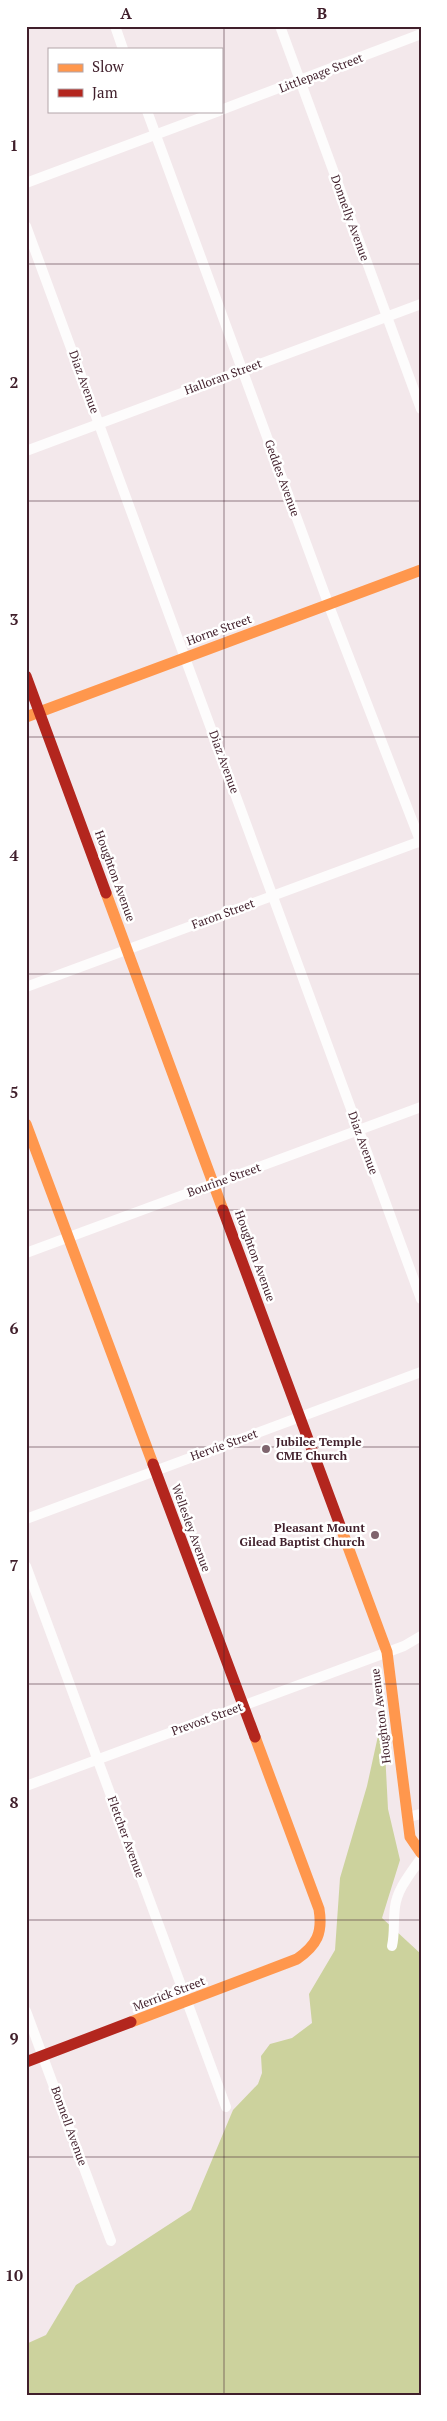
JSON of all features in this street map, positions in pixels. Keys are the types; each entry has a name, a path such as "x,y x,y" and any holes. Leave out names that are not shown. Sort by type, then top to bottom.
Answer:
{"street":[{"path":"115,26 123,48"},
{"name":"Donnelly Avenue","path":"280,26 421,409"},
{"name":"Littlepage Street","path":"222,110 421,34"},
{"name":"Geddes Avenue","path":"147,112 329,604 420,842"},
{"name":"Littlepage Street","path":"26,183 217,112"},
{"name":"Diaz Avenue","path":"26,226 421,1299"},
{"name":"Halloran Street","path":"26,451 421,304"},
{"name":"Horne Street","path":"26,716 421,570"},
{"name":"Houghton Avenue","path":"26,676 387,1652 410,1837 421,1853"},
{"name":"Faron Street","path":"26,987 420,842"},
{"name":"Bourine Street","path":"26,1253 421,1107"},
{"name":"Wellesley Avenue","path":"26,1124 319,1909 322,1924 317,1942"},
{"name":"Hervie Street","path":"26,1519 421,1372"},
{"name":"Fletcher Avenue","path":"26,1566 226,2107"},
{"name":"Prevost Street","path":"26,1786 404,1646 421,1636"},
{"path":"407,1817 421,1814"},
{"path":"392,1946 395,1934 395,1906 400,1889 421,1858"},
{"name":"Merrick Street","path":"26,2062 297,1959 311,1950 317,1942"},
{"name":"Bonnell Avenue","path":"26,2011 111,2241"}],"green space":[{"path":"383,1713 388,1809 400,1860 382,1918 421,1954 421,2395 26,2395 26,2344 46,2335 76,2285 191,2210 233,2110 258,2084 262,2073 261,2056 270,2044 292,2038 312,2023 309,1994 335,1950 340,1878 367,1786"}],"traffic: slow":[{"path":"26,717 421,570"},
{"path":"106,893 223,1210"},
{"path":"26,1124 153,1464"},
{"path":"341,1528 387,1652 410,1837 421,1853"},
{"path":"131,2022 297,1959 309,1949 317,1938 320,1925 319,1909 255,1737"}],"traffic: jam":[{"path":"26,676 106,893"},
{"path":"223,1210 341,1528"},
{"path":"153,1464 255,1737"},
{"path":"26,2062 131,2022"}],"place":[{"name":"Jubilee Temple CME Church","path":"266,1449"},
{"name":"Pleasant Mount Gilead Baptist Church","path":"375,1535"}]}
